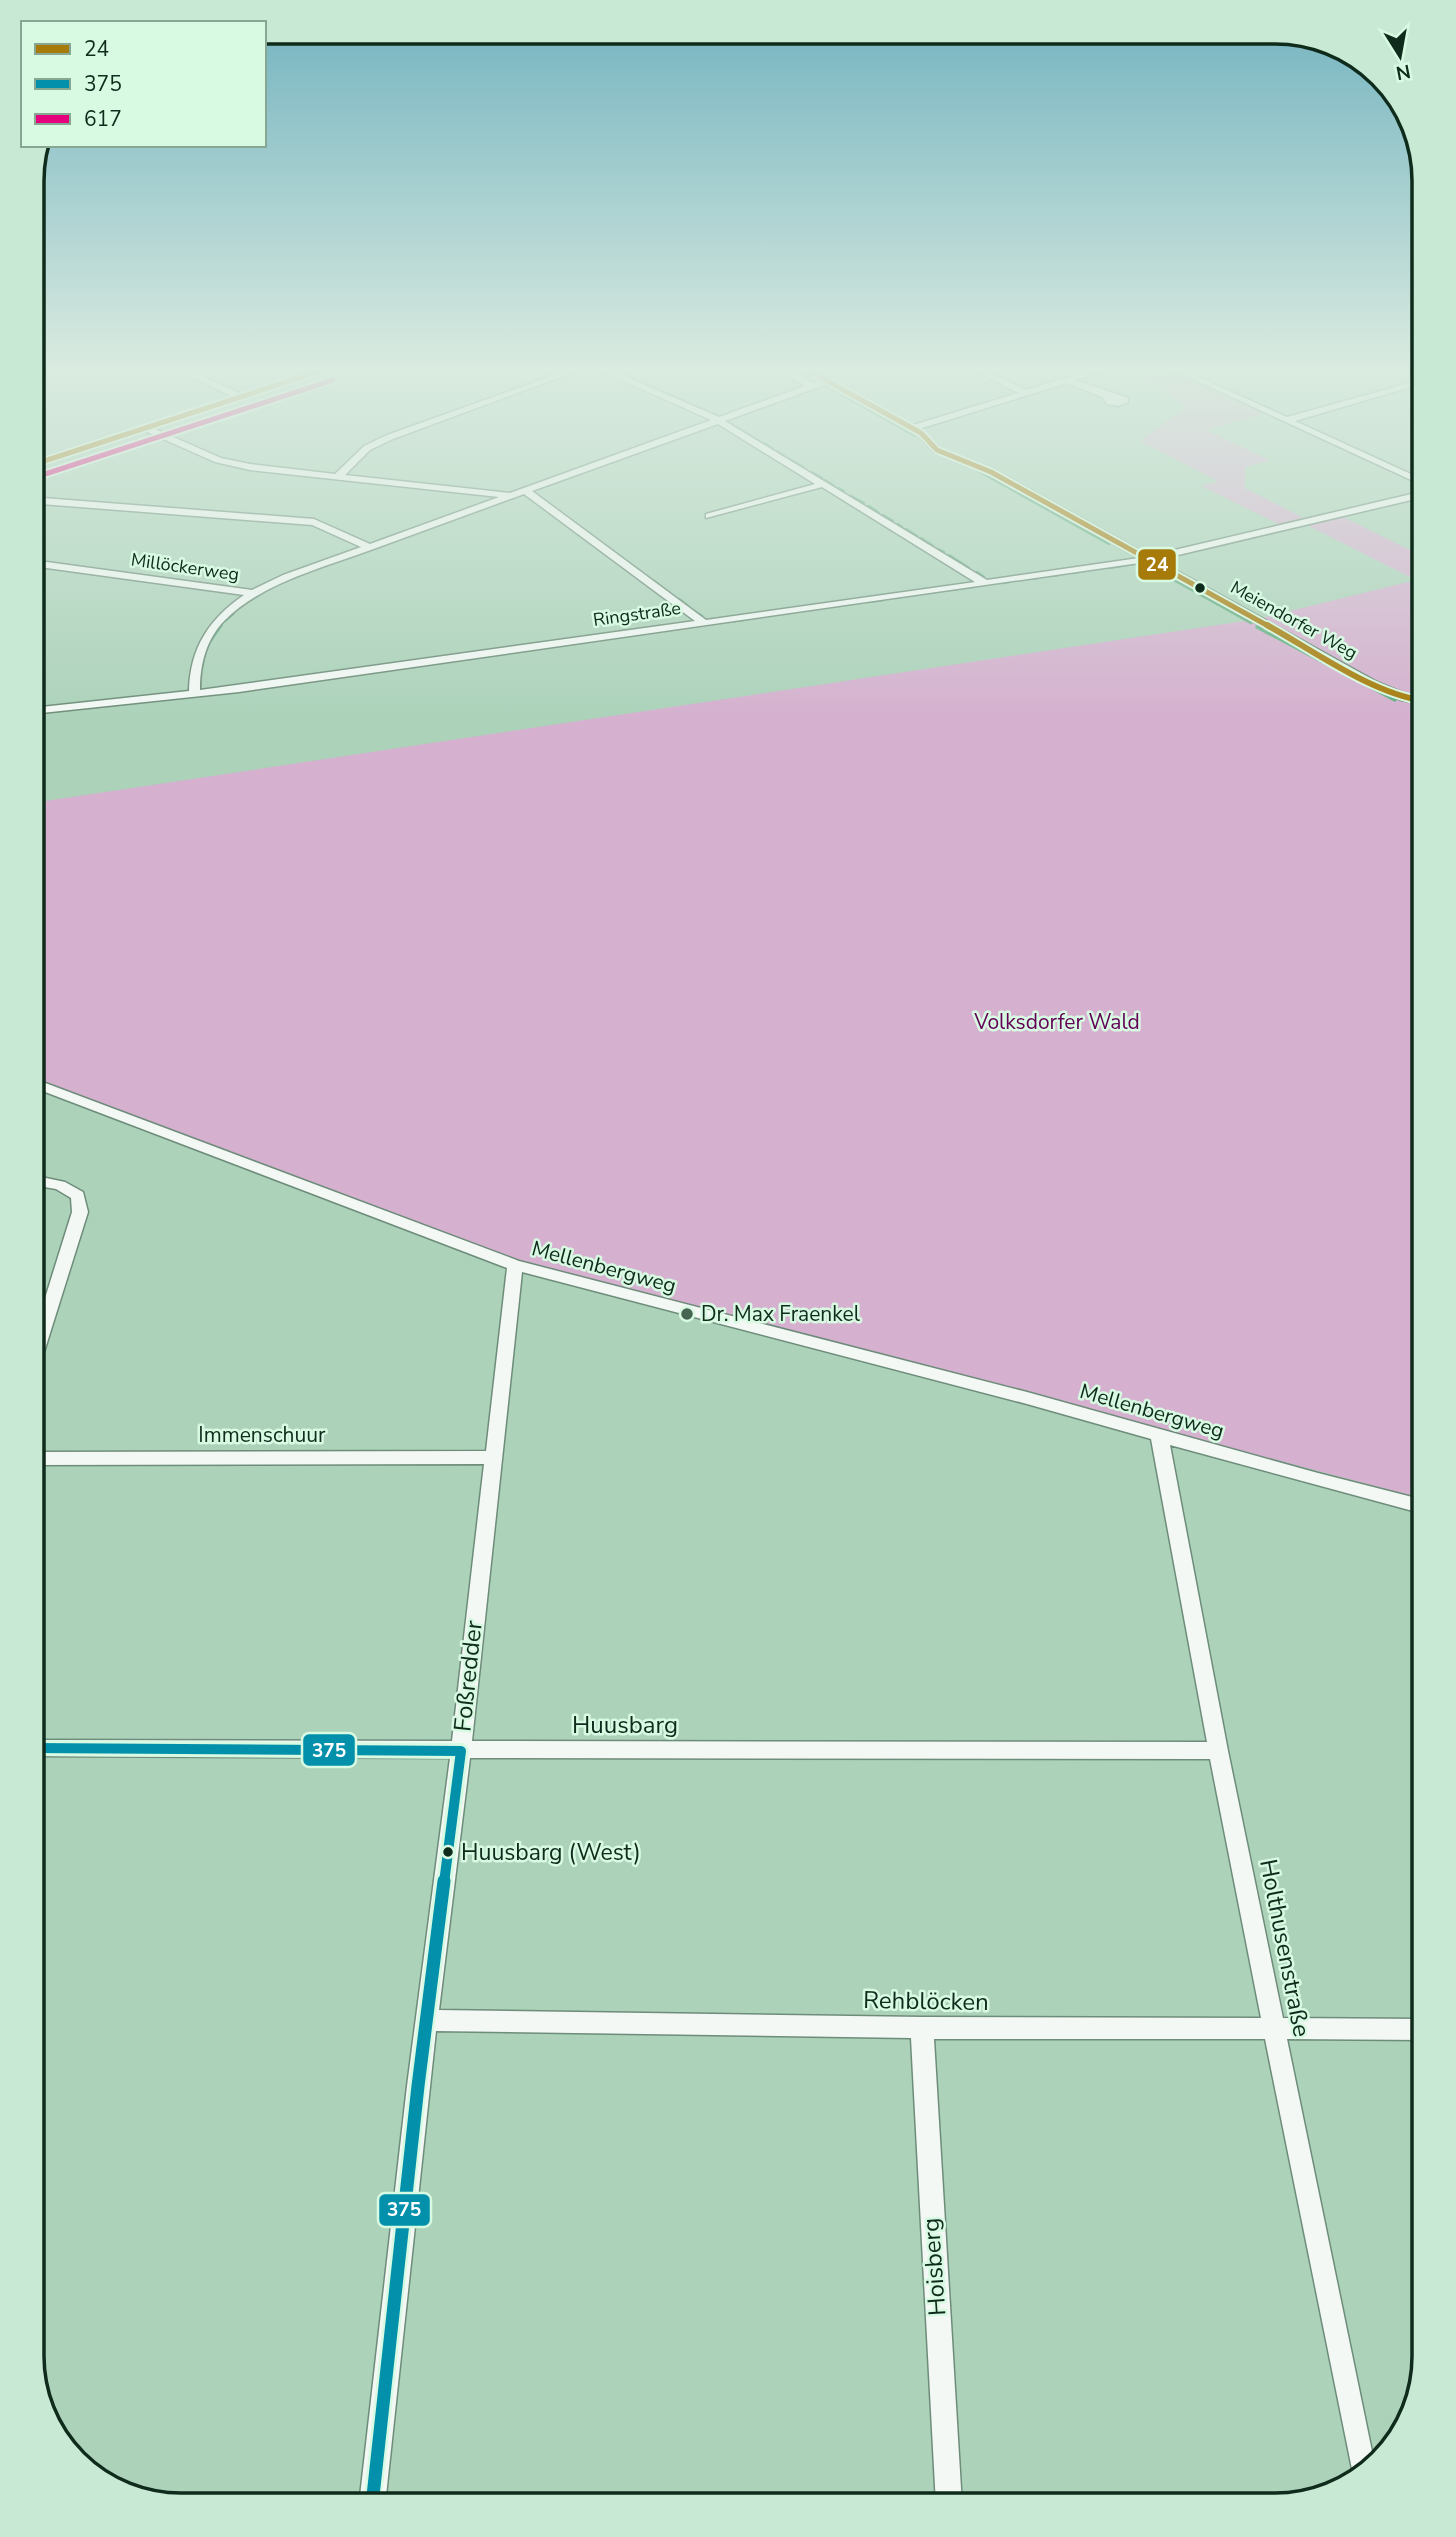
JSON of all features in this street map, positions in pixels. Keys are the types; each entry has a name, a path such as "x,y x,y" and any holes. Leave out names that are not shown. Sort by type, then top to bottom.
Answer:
{"street":[{"path":"427,486 510,496"},
{"path":"194,695 192,671 198,649 212,628 251,593 538,486"},
{"path":"709,516 815,486"},
{"path":"828,486 984,582"},
{"name":"Meiendorfer Weg","path":"1014,486 1373,684 1412,699"},
{"path":"526,491 702,622"},
{"name":"Ringstraße","path":"44,710 194,695 1147,560 1412,497"},
{"path":"44,501 314,522 369,547"},
{"name":"Millöckerweg","path":"44,565 251,593"},
{"name":"Mellenbergweg","path":"44,1087 515,1265 1159,1434 1412,1505"},
{"path":"44,1182 60,1185 78,1196 80,1212 44,1327"},
{"name":"Foßredder","path":"373,2493 515,1265"},
{"name":"Holthusenstraße","path":"1159,1434 1218,1751 1361,2462"},
{"name":"Immenschuur","path":"44,1458 491,1457"},
{"name":"Huusbarg","path":"44,1748 1218,1751"},
{"name":"Rehblöcken","path":"427,2020 922,2028 1412,2029"},
{"name":"Hoisberg","path":"922,2028 948,2493"}],"green space":[{"path":"1202,486 1245,486 1302,517 1285,527"},
{"name":"Volksdorfer Wald","path":"1339,515 1412,551 1412,578 1303,523"},
{"name":"Volksdorfer Wald","path":"1412,581 1412,1496 511,1258 44,1082 44,801 1258,619"}],"waterway":[{"path":"1006,486 1109,544"},
{"path":"838,488 844,491"},
{"path":"851,496 864,503"},
{"path":"869,506 879,513"},
{"path":"883,515 893,521"},
{"path":"898,524 902,527"},
{"path":"906,529 917,536"},
{"path":"921,538 933,546"},
{"path":"938,549 944,552"},
{"path":"949,555 969,568"},
{"path":"1109,568 1134,564"},
{"path":"1145,564 1251,623"},
{"path":"1072,573 1084,571"},
{"path":"977,572 984,577"},
{"path":"1049,576 1059,575"},
{"path":"1026,579 1038,578"},
{"path":"654,581 672,595"},
{"path":"1003,583 1009,582"},
{"path":"950,590 972,587"},
{"path":"914,595 941,591"},
{"path":"243,605 260,594"},
{"path":"679,599 688,606"},
{"path":"869,602 883,600"},
{"path":"691,609 702,616"},
{"path":"225,621 233,614"},
{"path":"735,621 743,620"},
{"path":"210,641 221,625"},
{"path":"1257,627 1395,700"}],"transit line":[{"name":"24","path":"1017,486 1373,684 1412,699"},
{"name":"375","path":"44,1748 461,1751 418,2086 373,2493"}],"place":[{"name":"Dr. Max Fraenkel","path":"687,1314"},
{"name":"Huusbarg (West)","path":"448,1852"}]}
